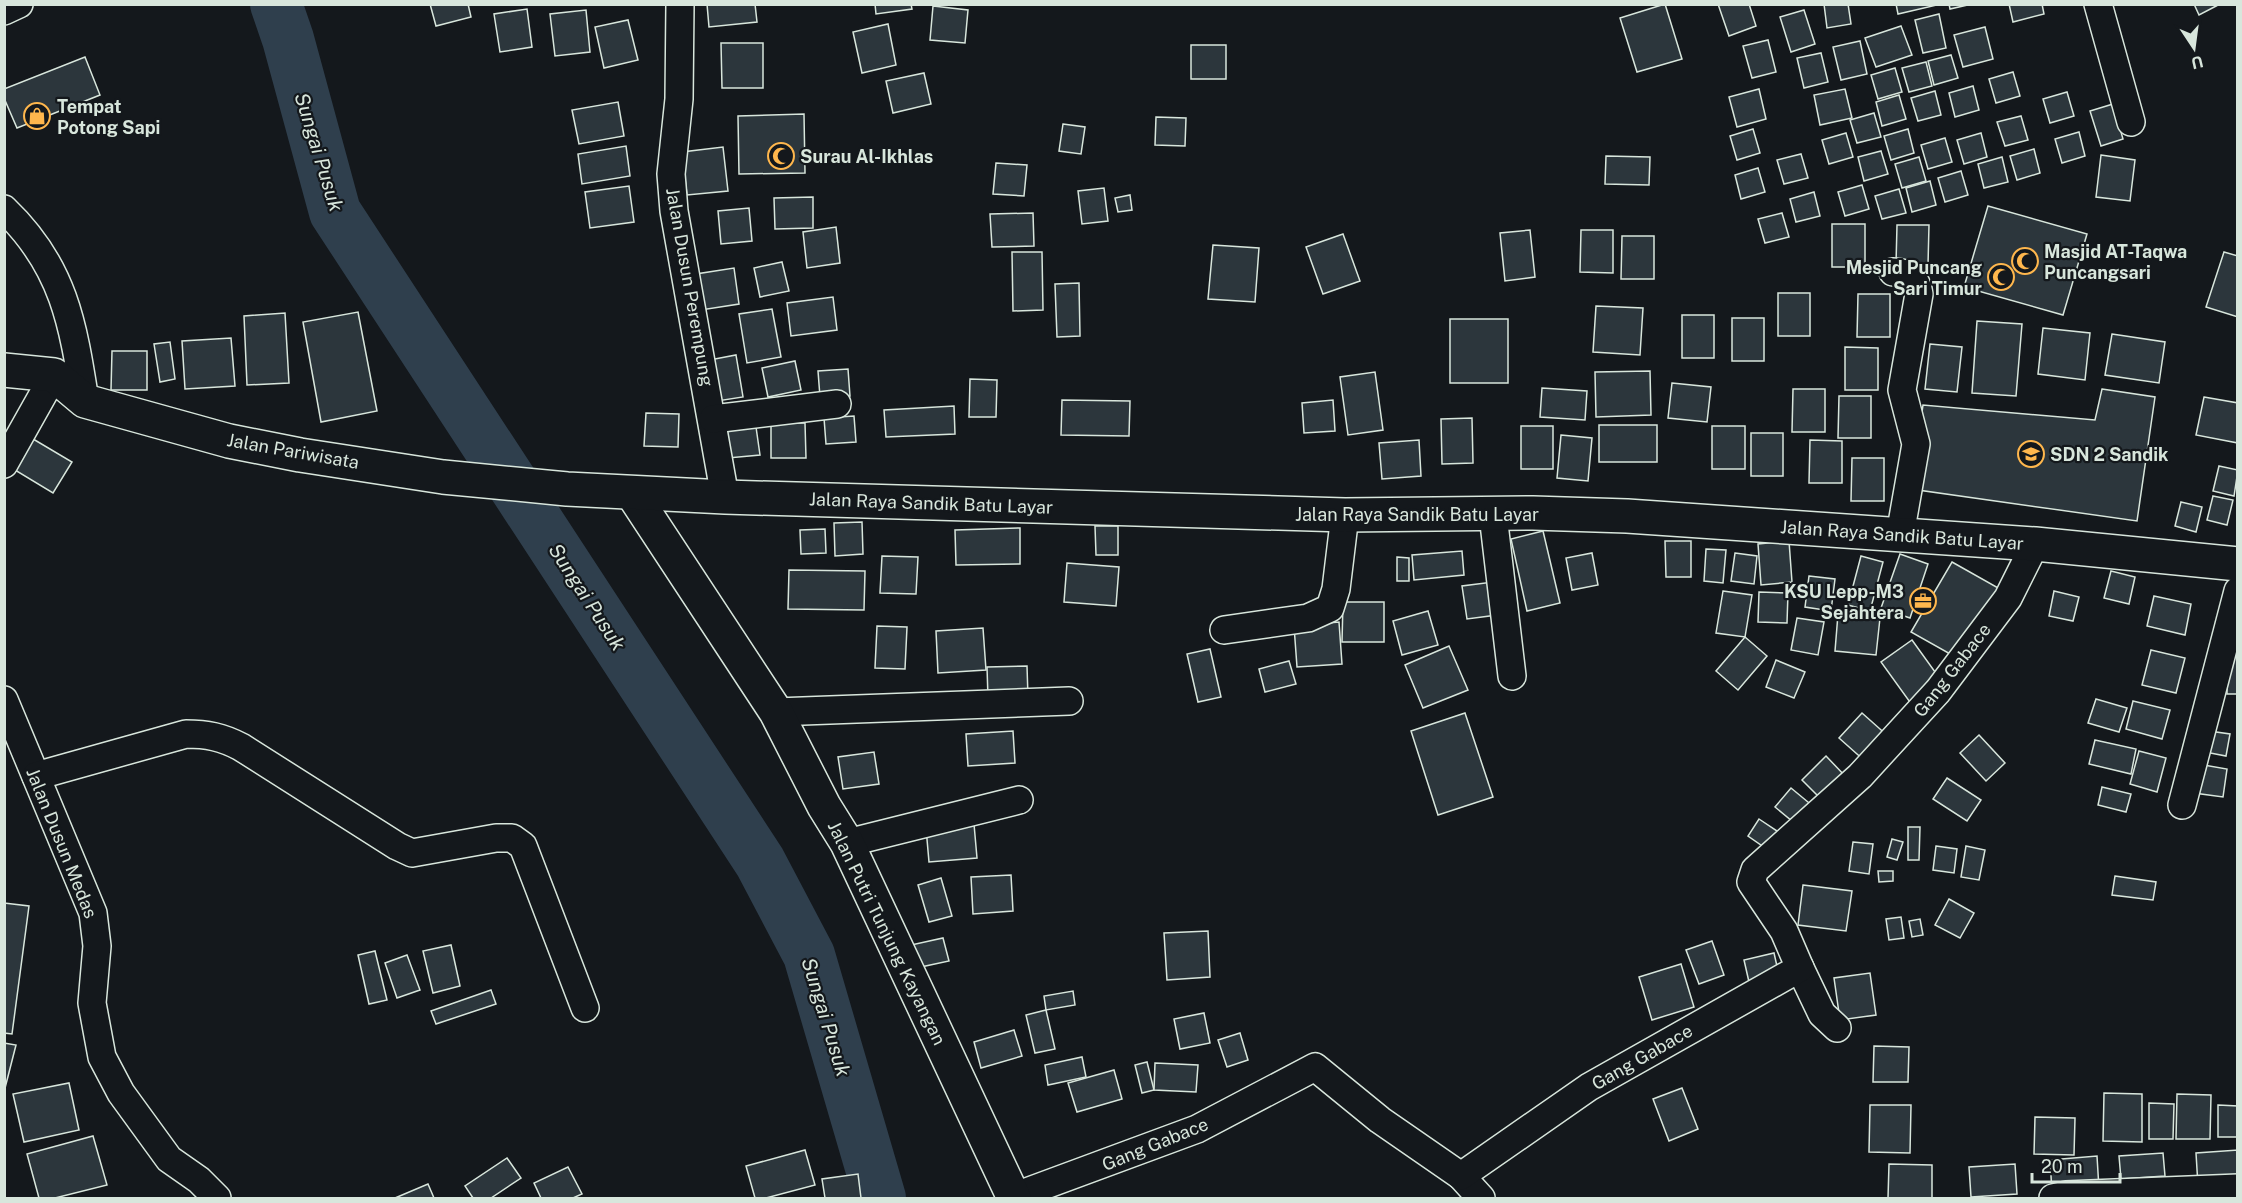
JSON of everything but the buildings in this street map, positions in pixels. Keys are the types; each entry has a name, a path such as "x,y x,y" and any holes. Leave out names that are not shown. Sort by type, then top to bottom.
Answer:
{"main road":[{"path":"4,370 54,375"},
{"name":"Jalan Pariwisata","path":"54,375 85,401 229,441 300,455 443,477 581,489"},
{"name":"Jalan Raya Sandik Batu Layar","path":"581,489 725,497 1345,515 1533,513 1676,519 2036,544 2238,564"},
{"name":"Jalan Putri Tunjung Kayangan","path":"632,493 776,712 824,806 847,843 1013,1198"}],"street":[{"path":"4,11 19,4"},
{"name":"Jalan Dusun Perempung","path":"680,4 679,99 671,174 674,211 713,419 725,497"},
{"path":"2098,4 2131,122"},
{"path":"4,209 37,246 64,298 79,353 85,401"},
{"path":"1893,272 1910,276 1917,284 1919,294 1902,390 1916,444 1900,535"},
{"path":"4,464 54,375"},
{"path":"713,419 837,404"},
{"path":"1224,630 1308,618 1330,608 1336,590 1345,515"},
{"path":"1493,515 1512,676"},
{"name":"Gang Gabace","path":"1013,1198 1197,1129 1315,1067 1380,1120 1461,1176 1589,1087 1800,968 1784,931 1752,882 1755,870 1860,776 1938,691 2008,598 2036,544"},
{"path":"2182,805 2238,591"},
{"name":"Jalan Dusun Medas","path":"4,700 93,914 97,946 92,1003 102,1056 121,1093 169,1159 199,1180 217,1198"},
{"path":"776,712 1069,700"},
{"path":"36,776 186,734 220,736 397,846 412,853 496,838 512,838 523,846 585,1008"},
{"path":"847,843 1018,800"},
{"path":"1800,968 1822,1014 1829,1023 1838,1028"},
{"path":"1461,1176 1481,1198"},
{"path":"2053,1198 2066,1195 2170,1195 2238,1188"}],"waterway":[{"name":"Sungai Pusuk","path":"276,4 288,39 335,212 760,862 809,955 880,1198"}],"place":[{"name":"Tempat Potong Sapi","path":"37,116"},
{"name":"Surau Al-Ikhlas","path":"781,156"},
{"name":"Masjid AT-Taqwa Puncangsari","path":"2025,261"},
{"name":"Mesjid Puncang Sari Timur","path":"2001,277"},
{"name":"SDN 2 Sandik","path":"2031,454"},
{"name":"KSU Lepp-M3 Sejahtera","path":"1923,601"}]}
